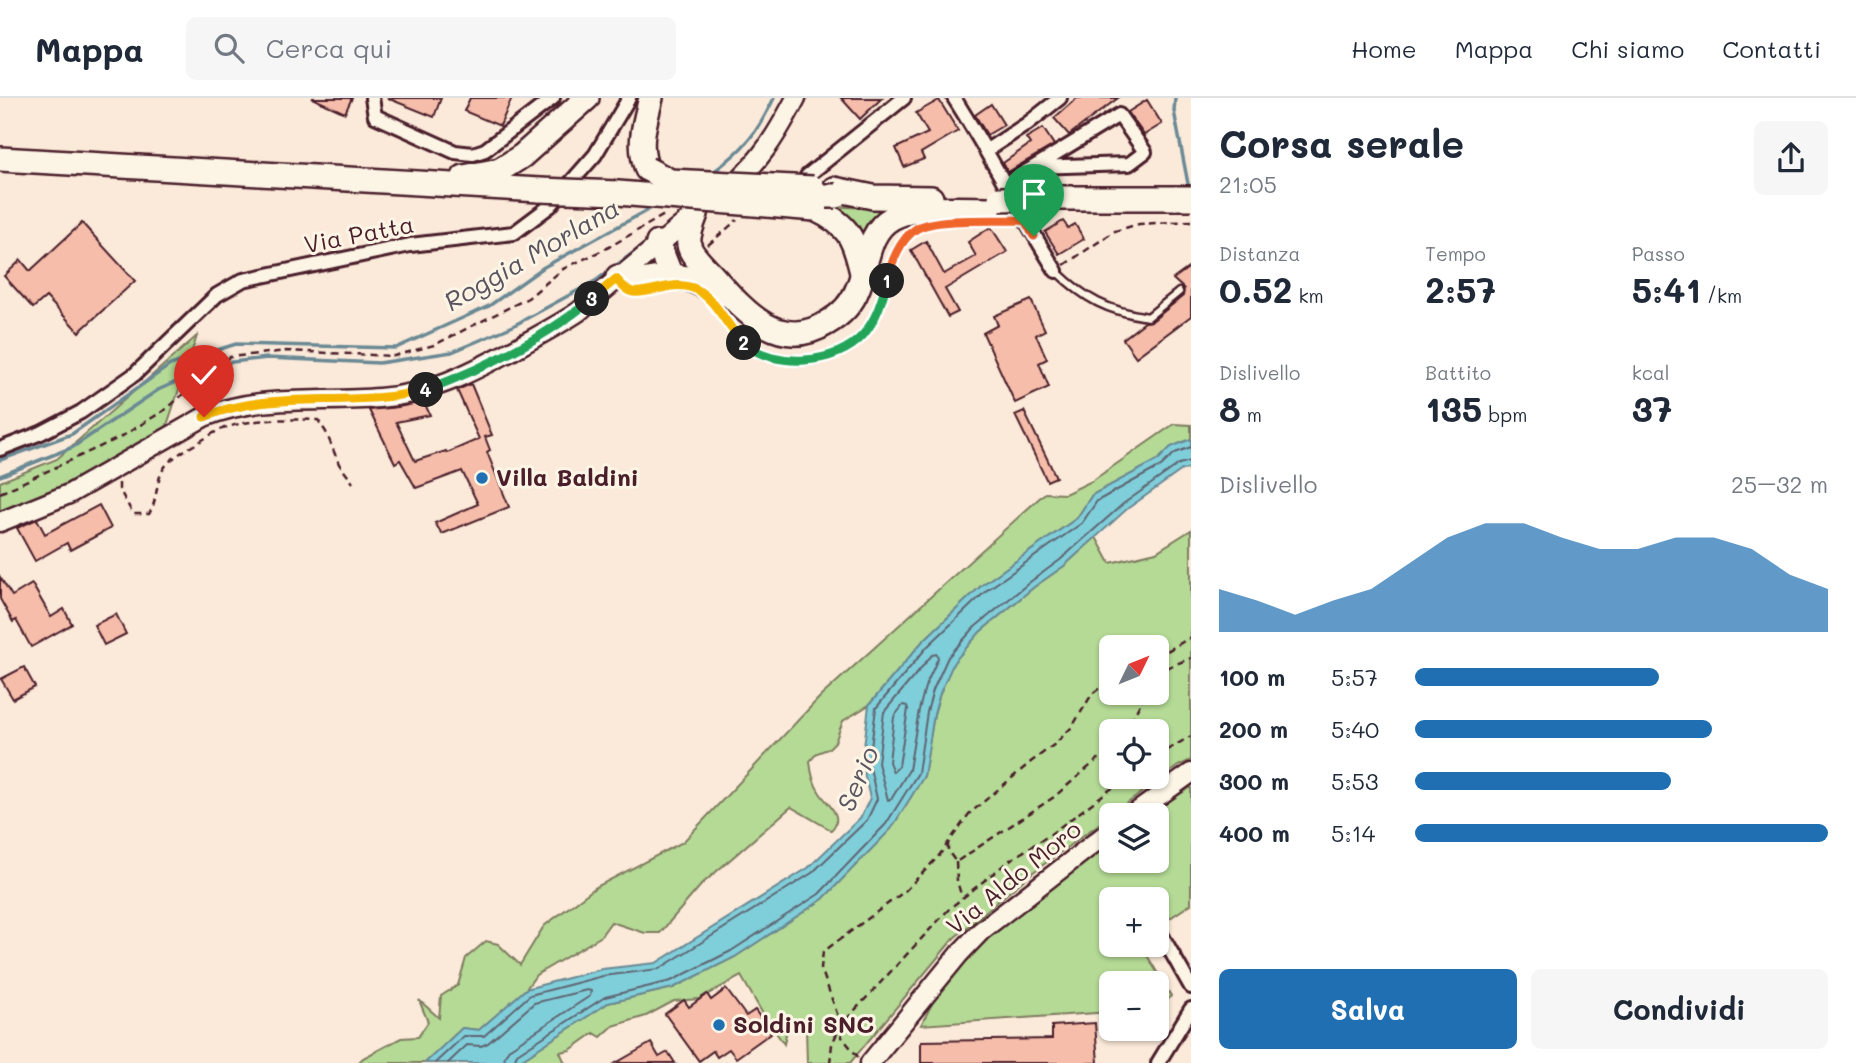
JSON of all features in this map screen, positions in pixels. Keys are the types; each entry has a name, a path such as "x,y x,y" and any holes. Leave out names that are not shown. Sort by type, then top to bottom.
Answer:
{"highway":[{"path":"408,182 472,176 500,170 522,156 587,98"},
{"path":"651,98 642,131 641,156 647,169 670,181 873,197 1003,198 1039,204 1106,199 1184,198"},
{"path":"0,159 540,190 618,193 835,193"},
{"path":"618,193 816,209 837,220 855,244 862,273"},
{"path":"618,277 635,282 671,276 687,278 713,288 728,307 777,331 800,333 822,326 838,316 849,304 859,287 873,237 882,225 892,218 912,210 1003,198"},
{"path":"696,214 688,234 690,252 728,307"},
{"path":"657,232 673,245 690,252"},
{"path":"657,232 671,276"}],"street":[{"path":"372,98 375,116 455,152 472,154 485,150 553,98"},
{"name":"Via Patta","path":"0,449 41,433 81,412 135,374 217,295 243,279 410,245 514,233 550,206 595,155 629,98"},
{"path":"0,523 69,494 204,417 227,407 381,398 423,391 468,374 561,323 618,277 657,232 696,214 726,192 754,167 776,136 796,98"},
{"path":"807,176 879,121 904,98"},
{"path":"954,98 987,149 1003,198 1056,271"},
{"path":"987,149 1027,124 1060,98"},
{"path":"1003,198 1034,167 1119,115 1145,152 1129,164 1034,167"},
{"path":"1149,803 1191,773"},
{"name":"Via Aldo Moro","path":"870,1063 981,930 1099,839"},
{"path":"1169,948 1191,987"},
{"path":"1158,1063 1191,1009"}],"lane":[{"path":"1056,271 1073,287 1095,301 1114,311 1135,315 1148,317 1179,292"}],"path":[{"path":"1056,271 1115,232 1139,224 1189,221"},
{"path":"728,307 732,332 750,348 769,358 789,361 844,351 862,337 875,319 894,258 914,229 922,226"},
{"path":"0,493 121,437 168,408 206,373 230,356 286,351 394,356 434,345 528,298 563,269 657,232"},
{"path":"120,466 118,489 133,514 149,514 154,506 164,468 177,456 220,429 255,421 318,421 326,432 339,464 354,483"},
{"path":"1169,650 1191,637"},
{"path":"1169,667 1191,658"},
{"path":"863,1063 842,1037 841,1025 821,968 823,952 905,891 938,857 969,814 1055,744 1072,726 1092,694 1099,689"},
{"path":"1169,749 1191,736"},
{"path":"956,862 1054,797 1099,758"},
{"path":"831,1063 832,1044 841,1025 932,926 1010,860 1048,836 1111,789"},
{"path":"948,840 948,851 956,862 957,881 962,898"}],"green space":[{"path":"821,206 899,209 864,251"},
{"path":"197,336 165,431 25,505 0,522 0,482 57,459"},
{"path":"1174,424 1191,425 1191,439 1171,447 1158,460 1092,495 1077,518 982,585 922,642 869,705 843,721 835,742 828,749 817,753 810,761 816,785 836,816 831,830 791,807 702,884 660,933 645,933 611,922 600,937 536,975 526,989 479,1030 462,1028 425,1063 358,1063 401,1038 418,1037 428,1022 419,1000 439,1018 441,996 458,985 466,958 486,941 498,944 520,965 544,926 596,887 683,842 820,697 1045,493 1065,494 1092,481"},
{"path":"1191,530 1191,760 1169,773 1169,719 1099,719 1099,789 1147,789 1128,803 1099,803 1099,824 1032,873 954,938 850,1063 807,1063 806,1028 792,1026 786,1034 784,1044 741,976 699,999 674,1001 646,1016 613,1026 601,1037 594,1033 570,1050 560,1052 565,1063 516,1063 608,1003 673,988 735,957 823,899 891,829 924,776 934,714 953,662 980,632 1064,566 1096,537 1110,563 1156,552"},
{"path":"1191,787 1191,904 1170,918 1169,887 1099,887 1099,957 1148,957 1156,971 1099,971 1099,1013 921,1025 936,996 981,944 995,919 1028,904 1099,852 1099,873 1169,873 1169,803 1166,803"}],"water":[{"path":"1191,439 1191,468 1182,470 1127,509 1064,566 980,632 954,662 934,714 924,776 891,829 823,899 735,957 673,988 608,1003 516,1063 425,1063 462,1028 479,1030 526,989 602,969 656,963 808,868 861,817 870,798 862,764 869,705 922,642 982,585 1077,518 1092,495 1158,460 1171,447"}],"building":[{"path":"312,98 352,98 345,113"},
{"path":"387,98 441,98 434,117"},
{"path":"470,98 512,98 500,126 464,111"},
{"path":"841,98 882,98 860,119"},
{"path":"1077,98 1118,98 1069,135 1054,118"},
{"path":"939,100 958,131 921,153 924,159 904,167 896,148 928,133 916,113"},
{"path":"1147,100 1162,124 1144,135 1128,112"},
{"path":"991,104 1004,125 987,135 975,115"},
{"path":"1043,128 1054,145 1008,172 1003,163 1030,144 1026,138"},
{"path":"1063,221 1068,228 1075,224 1084,239 1059,254 1045,232"},
{"path":"82,223 135,281 79,332 46,297 33,308 4,276 21,260 30,271"},
{"path":"991,227 1007,252 945,289 958,312 948,317 911,250 926,241 944,274 976,256 968,242"},
{"path":"1191,266 1191,316 1136,357 1123,339 1145,322 1152,321 1183,296 1184,289 1173,279"},
{"path":"1031,300 1045,330 1036,335 1047,359 1039,363 1049,387 1015,403 983,333 998,325 994,316"},
{"path":"471,384 492,435 485,437 490,450 487,452 509,507 442,534 435,523 478,504 462,471 416,488 400,460 395,463 369,410 424,402 430,415 396,422 415,461 446,451 447,453 479,439 457,390"},
{"path":"1024,411 1056,477 1047,481 1015,415"},
{"path":"99,505 111,528 70,550 67,543 35,561 17,528 37,519 45,534"},
{"path":"0,577 12,596 32,584 51,617 64,609 72,624 31,647 0,599"},
{"path":"116,614 126,634 104,645 94,625"},
{"path":"24,667 35,687 13,699 1,679"},
{"name":"Soldini SNC","path":"726,989 746,1016 755,1010 771,1033 736,1058 729,1049 717,1057 713,1051 699,1061 665,1014 684,1000 689,1007 707,994 711,1000"},
{"path":"1095,1023 1098,1063 921,1063 921,1041 1052,1039 1052,1026"},
{"path":"651,1043 659,1057 668,1052 675,1063 616,1063"}],"waterway":[{"name":"Roggia Morlana","path":"712,173 749,140 774,98"},
{"path":"1175,98 1174,111 1189,189"},
{"name":"Roggia Morlana","path":"0,460 72,434 170,365 236,344 396,348 489,306 544,267 657,205"},
{"path":"0,476 73,447 158,390 216,364 267,358 379,363 452,352 511,327 597,280 650,240"}],"place":[{"name":"Villa Baldini","path":"482,478"},
{"name":"Soldini SNC","path":"719,1025"}],"route":[{"path":"204,417 227,407 381,398 423,391 468,374 561,323 616,279 633,292 675,285 693,288 710,299 732,332 750,348 769,358 789,361 815,358 844,351 862,337 875,319 884,295 890,266 914,229 930,223 1025,220 1034,236"}],"water label":[{"name":"Serio","path":"858,779"}]}
